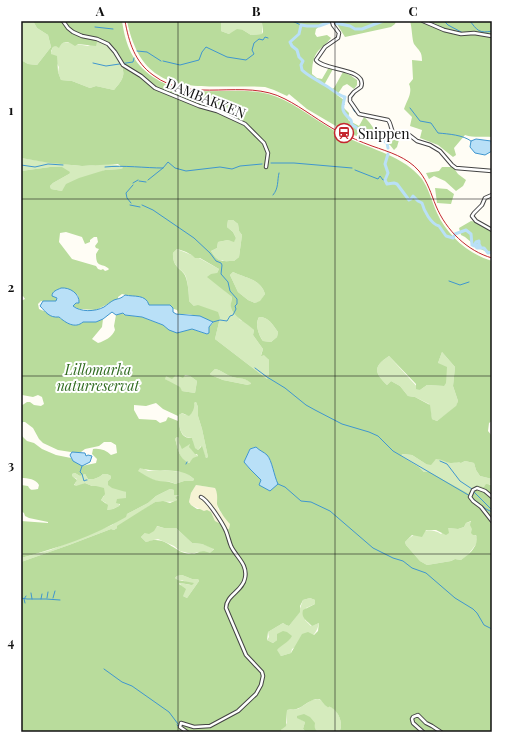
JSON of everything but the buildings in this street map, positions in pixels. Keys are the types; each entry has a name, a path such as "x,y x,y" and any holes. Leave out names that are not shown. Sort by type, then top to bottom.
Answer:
{"street":[{"name":"DAMBAKKEN","path":"63,21 73,32 108,44 122,65 141,76 155,88 169,95 217,111 245,124 264,143 268,153 266,167"},
{"path":"423,21 443,30 460,34 475,33 492,36"},
{"path":"332,22 339,33 338,38 325,47 316,60 320,64 354,74 360,78 362,86 350,98 350,101 359,114 388,120 395,136 408,134 417,141 434,147 443,153 456,168 492,171"},
{"path":"492,195 485,199 482,205 472,216 475,220 492,230"},
{"path":"492,497 485,491 477,488 473,490 470,497 492,520"},
{"path":"187,732 180,727 181,723 207,727 238,711 258,692 263,676 260,669 246,655 226,608 226,603 240,589 245,581 246,572 244,565 232,548 222,524 205,498 201,497"},
{"path":"423,732 413,723 412,719 418,715 424,722 441,732"}],"shaded area":[{"path":"196,485 215,488 218,495 218,509 230,524 229,529 224,531 221,524 215,521 211,512 204,511 191,505 189,502 191,493"}],"green space":[{"path":"21,21 33,21 37,28 48,35 51,47 37,65 28,64 21,60"},
{"name":"Lillomarka naturreservat","path":"33,21 122,21 128,46 135,59 153,77 169,85 185,90 252,91 268,94 284,100 338,133 387,154 415,171 427,187 437,213 446,229 467,249 492,261 492,421 489,423 488,431 492,436 492,479 480,476 474,463 465,461 461,463 450,463 436,459 431,465 426,464 412,455 402,454 401,456 419,467 424,472 429,472 469,494 477,485 484,487 486,484 492,485 492,732 339,732 341,722 337,712 326,706 319,699 316,699 298,709 287,710 286,726 281,730 281,732 21,732 21,562 111,529 114,530 117,526 155,502 163,501 170,503 177,500 175,497 179,495 174,495 174,490 170,489 127,514 126,517 114,524 62,546 21,558 21,521 48,522 29,518 21,511 21,485 28,486 33,490 38,489 39,485 34,480 21,478 21,435 27,441 34,443 42,449 56,455 71,458 73,461 76,461 82,466 96,463 97,459 92,454 93,449 103,450 111,455 117,453 116,445 111,442 104,442 99,446 85,449 77,453 58,450 43,443 33,428 25,422 22,422 21,430 21,406 27,402 41,406 44,404 42,397 38,395 33,397 21,394 21,301 25,299 23,296 21,297 21,171 62,167 70,172 69,174 50,186 51,189 62,191 66,184 79,178 105,170 123,168 118,164 82,166 21,158 21,60 28,64 37,65 51,47 48,35 37,28","holes":["99,41 108,47 120,61 123,76 121,82 114,90 96,86 90,88 72,81 61,80 58,72 57,56 51,54 51,51 53,47 56,46 59,48 64,42 75,46 78,44 96,46 97,42","228,220 233,220 238,224 239,231 242,235 239,257 234,261 226,261 216,258 211,251 217,248 218,242 228,240 234,242 236,238 233,232 227,227","66,232 82,237 85,244 90,242 90,240 94,237 97,237 98,242 95,246 99,249 96,254 97,262 109,269 105,271 103,269 101,270 96,266 72,259 59,242 60,233","177,249 187,252 195,258 200,258 219,269 217,273 211,274 207,277 232,297 232,311 237,317 254,330 253,335 263,349 261,356 264,355 269,360 269,375 267,379 215,339 220,318 218,312 198,305 194,306 189,301 185,275 176,266 173,253","233,272 256,282 263,289 265,294 260,301 255,303 248,300 238,292 230,275","59,289 78,295 79,301 73,306 79,309 96,310 118,299 118,297 122,294 135,296 149,305 168,305 177,310 179,315 188,314 213,323 209,327 207,334 192,329 169,330 163,325 142,317 125,315 122,313 116,315 114,326 115,330 112,335 106,340 98,343 92,339 102,327 103,319 96,322 61,319 39,309 38,304 41,301 56,301 57,290","259,317 265,318 278,332 277,337 271,342 263,341 257,323","442,352 455,367 453,386 458,401 456,406 437,421 432,419 430,405 415,397 408,396 400,386 391,381 387,385 379,376 377,369 380,363 389,356 416,384 416,389 420,390 427,385 444,386 446,383 447,367 438,363","215,369 233,377 245,380 251,384 248,385 223,380 210,374","176,375 183,378 185,375 190,376 197,381 195,393 182,391 180,387 165,379 166,376 172,379","196,402 208,457 206,458 202,446 198,450 195,448 192,438 184,436 180,427 179,415 182,413 189,416 193,412 194,403","156,403 163,409 178,416 178,421 168,417 166,421 160,423 156,420 139,419 134,410 134,405 146,406","177,437 179,438 179,443 182,449 190,444 189,447 198,456 193,458 189,463 185,461 179,452 175,439","256,447 263,453 272,466 272,472 277,484 259,485 261,480 244,462 250,449","140,468 147,470 182,472 194,479 193,481 184,481 175,484 150,478 138,471","75,473 80,476 85,474 88,479 98,478 103,474 107,474 111,476 108,481 108,485 112,488 126,492 126,498 117,499 116,503 120,504 119,506 107,510 108,505 101,500 105,494 104,488 85,483 76,486 74,485 77,480 72,476 72,474","196,485 215,488 217,494 217,504 222,514 230,524 229,529 224,531 221,524 215,521 211,512 197,509 189,502 191,493","471,521 471,533 476,535 477,539 475,546 470,553 461,560 455,559 427,565 420,561 406,545 405,542 412,535 422,537 426,530 436,530 446,535 449,533 448,528 458,529 464,527 466,523","157,526 164,528 176,528 192,543 202,544 214,549 210,553 201,551 195,554 189,554 178,550 163,541 153,540 146,542 141,537 145,533 149,534 154,531","182,575 192,579 198,579 199,581 187,598 183,596 186,589 179,584 192,585 194,583 175,578","310,598 315,600 315,604 303,610 303,615 304,619 312,626 319,623 318,631 314,635 308,632 302,634 291,653 281,656 277,650 292,636 283,631 277,634 277,640 273,643 267,640 268,632 283,623 289,626 300,612 300,606 303,600"]},
{"path":"127,21 221,21 221,31 229,34 237,29 243,30 251,35 262,34 263,32 262,23 258,21 331,21 329,24 323,24 316,29 315,34 317,37 327,35 331,38 315,55 312,74 317,78 322,79 329,67 333,69 324,85 332,89 343,72 357,80 357,85 354,89 347,84 343,86 337,95 344,100 342,106 349,113 348,120 359,126 364,117 382,139 392,141 398,138 399,140 397,147 394,150 390,145 385,143 346,132 307,109 289,94 287,96 265,87 198,86 178,83 161,77 147,65 135,47"},
{"path":"221,21 258,21 262,23 262,34 251,35 243,30 229,34 221,31"},
{"path":"335,21 396,21 391,27 345,37"},
{"path":"410,21 492,21 492,137 465,135 454,148 456,155 453,157 438,145 420,138 422,130 410,126 412,117 404,109 410,93 409,84 413,79 412,60 422,61 421,53 413,42"},
{"path":"99,41 112,51 122,66 123,76 114,90 96,86 90,88 72,81 61,80 58,72 59,67 51,54 53,47 64,42 88,46"},
{"path":"21,158 80,166 114,164 123,168 105,170 62,191 51,189 50,186 69,174 50,167 21,171"},
{"path":"442,167 453,167 458,174 466,180 463,186 456,191 445,181 434,176 429,179 426,173 439,171"},
{"path":"435,188 447,189 454,194 451,204 437,203"},
{"path":"228,220 233,220 238,224 239,231 242,235 239,257 234,261 218,259 211,251 217,248 218,242 228,240 234,241 236,238 233,232 227,227"},
{"path":"471,221 477,222 492,231 492,254 478,248 461,235 459,228"},
{"path":"177,249 199,258 219,269 217,273 225,291 232,297 231,306 240,320 248,323 254,330 253,335 263,349 261,355 264,354 269,360 269,375 267,379 215,339 220,318 194,306 189,301 185,274 176,266 173,258 173,253"},
{"path":"233,272 260,285 265,294 260,302 255,303 248,300 238,292 230,275"},
{"path":"259,317 268,320 278,332 277,337 271,342 263,341 260,335 257,326"},
{"path":"442,352 455,367 453,386 458,401 456,407 437,421 432,419 429,404 415,397 408,396 400,386 391,381 387,385 379,376 377,369 380,363 389,356 420,390 427,385 444,386 438,363"},
{"path":"215,369 230,376 252,383 251,385 248,385 223,380 210,374"},
{"path":"165,376 190,376 197,381 195,393 182,391 165,379"},
{"path":"196,402 208,457 206,458 201,446 198,450 194,448 192,438 184,436 180,427 179,415 182,413 185,415 190,414 193,411 194,403"},
{"path":"177,437 179,438 181,447 185,447 186,445 190,444 191,449 198,456 188,463 185,461 180,455 178,449 175,439"},
{"path":"401,454 412,455 426,464 436,459 442,459 450,463 461,463 465,461 474,463 480,476 492,479 492,485 490,484 484,487 477,485 469,495 424,472 419,467 401,457"},
{"path":"140,467 148,471 160,470 185,472 194,479 193,481 184,481 175,484 170,482 162,482 149,478 137,471"},
{"path":"75,473 80,476 85,474 88,479 98,478 103,474 107,474 111,476 108,481 126,492 126,498 119,504 119,506 107,510 106,503 101,500 104,496 92,486 85,483 77,487 74,486 77,479 71,476"},
{"path":"170,489 174,490 174,495 179,495 175,497 177,500 172,502 155,502 114,530 111,529 21,562 21,558 50,550 112,525 127,514 148,503 156,496"},
{"path":"473,521 475,534 478,539 477,543 467,556 461,560 455,559 427,565 420,561 405,542 413,535 422,531 432,530 441,534 448,528 458,529 464,527 466,523"},
{"path":"156,526 176,528 192,543 202,544 214,548 210,554 198,552 192,554 180,551 174,546 158,539 146,542 141,537"},
{"path":"182,575 192,579 198,579 199,581 187,598 183,596 180,583 191,585 175,578"},
{"path":"310,598 315,600 315,604 306,608 305,620 311,626 319,623 318,628 313,636 292,649 291,653 281,656 276,650 279,647 277,640 273,643 267,640 269,637 268,632 283,623 289,626 298,614 303,600"},
{"path":"318,699 326,706 334,709 340,718 341,726 339,732 319,732 297,716 305,722 303,729 306,732 281,732 287,723 287,710 298,709 312,700"},
{"path":"304,714 310,717 315,723 315,729 319,732 306,732 303,729 305,722 297,718 297,716"}],"water":[{"path":"476,139 491,141 492,151 485,155 475,153 470,147 471,141"},
{"path":"61,288 71,290 78,297 79,303 76,303 73,306 88,311 100,309 125,295 145,299 149,305 170,305 173,308 173,312 176,314 200,316 213,322 209,327 209,333 207,334 192,329 177,333 169,330 163,325 142,317 125,315 123,313 116,315 112,312 96,322 83,322 74,325 59,317 50,316 40,306 43,301 56,301 57,298 52,296 52,294"},
{"path":"256,447 269,457 272,464 278,484 270,491 259,485 261,480 244,462 250,449"},
{"path":"72,452 85,453 86,456 92,456 90,462 82,466 73,461 70,455"}],"waterway":[{"path":"292,21 301,25"},
{"path":"383,21 362,29 355,29 350,26 330,22 319,26 301,25 299,34 290,42 297,50 299,57 303,61 301,65 302,70 345,97 343,110 351,120 352,125 363,133 375,136 386,142 388,148"},
{"path":"444,21 448,25 463,33"},
{"path":"470,21 481,32 492,31"},
{"path":"430,23 446,29"},
{"path":"95,27 113,29"},
{"path":"163,61 180,65 199,60 206,47 227,57 246,60 254,54 252,50 254,43 259,39 263,40 265,37 268,38"},
{"path":"137,51 147,52 161,61"},
{"path":"93,63 106,66 133,62 134,58"},
{"path":"410,108 420,121 431,123 438,133 460,136 471,141"},
{"path":"388,154 385,164 388,173 385,180 387,184 397,184 409,200 413,196 422,203 428,217 433,223 439,226 446,236 453,238 454,236"},
{"path":"148,180 168,162 175,168 186,171 220,167 232,169 240,166 262,164"},
{"path":"271,163 294,163 352,168"},
{"path":"21,165 35,167 48,164 63,165"},
{"path":"105,167 127,166 163,168"},
{"path":"355,170 378,179 380,176 383,180 385,180"},
{"path":"273,195 277,187 279,173"},
{"path":"133,183 138,180"},
{"path":"139,181 146,182"},
{"path":"131,203 127,198 126,193 133,185"},
{"path":"130,205 140,207"},
{"path":"142,205 153,210 194,238 216,261 221,263 221,274 228,282 230,291 237,299 237,304 233,315 230,316 227,321 220,320 213,322"},
{"path":"455,234 466,230 471,234 472,245 474,246 476,242 479,241 481,248"},
{"path":"479,244 476,247 477,248 484,248 488,253 492,252"},
{"path":"449,281 460,285 469,282"},
{"path":"255,368 285,388 306,405 342,424 378,436 393,451 470,496"},
{"path":"440,461 447,464 460,481 472,489"},
{"path":"82,466 80,472 84,481 87,480"},
{"path":"278,484 285,487 301,501 311,502 330,511 373,548 393,558 403,561 412,568 426,573 455,598 473,609 484,625 492,629"},
{"path":"474,492 492,510"},
{"path":"472,498 492,512"},
{"path":"53,598 55,591"},
{"path":"47,598 48,592"},
{"path":"31,593 32,599"},
{"path":"41,599 42,594"},
{"path":"25,603 24,599 26,596"},
{"path":"21,598 60,600"},
{"path":"104,669 122,682 132,686 169,712 178,724"},
{"path":"177,725 184,731"}],"railway":[{"path":"125,21 131,44 137,58 147,70 168,84 201,90 253,90 269,93 285,99 339,132 409,162 425,179 440,215 445,223 466,245 483,255 492,258"}],"place":[{"name":"Snippen","path":"344,133"}]}
